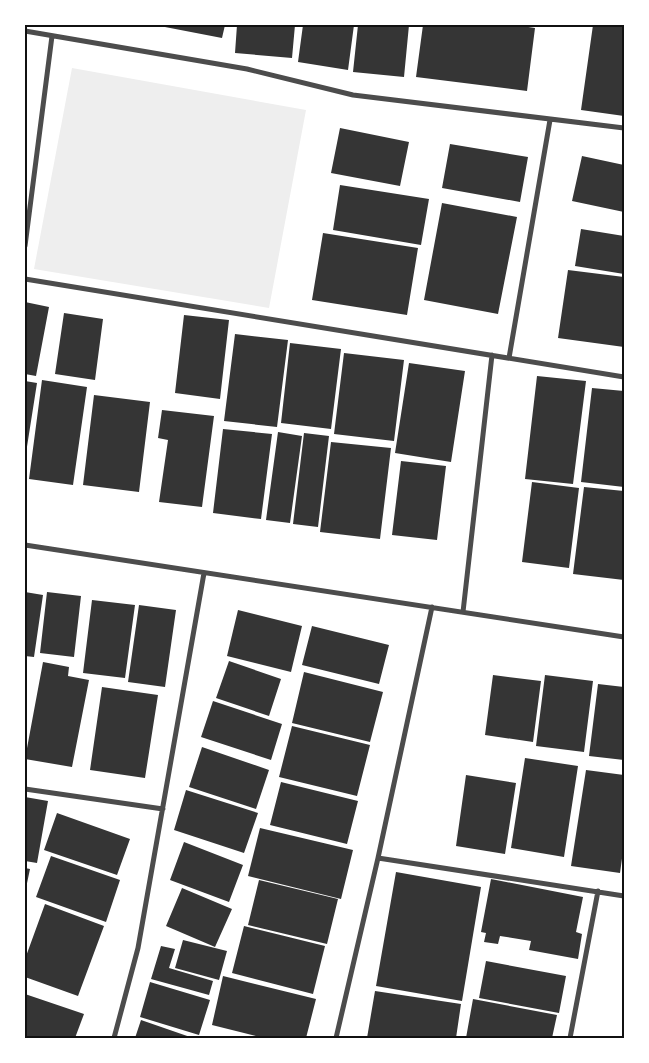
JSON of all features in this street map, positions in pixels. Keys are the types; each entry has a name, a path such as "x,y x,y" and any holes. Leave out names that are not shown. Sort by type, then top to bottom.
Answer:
{"street":[{"path":"25,31 248,69 354,94 624,128"},
{"path":"25,246 52,36"},
{"path":"510,358 550,120"},
{"path":"25,279 624,377"},
{"path":"463,612 492,355"},
{"path":"25,544 624,637"},
{"path":"114,1038 138,948 204,573"},
{"path":"336,1038 378,858 432,607"},
{"path":"25,789 163,809"},
{"path":"378,858 624,896"},
{"path":"570,1038 598,891"}],"shaded area":[{"path":"72,68 306,110 269,308 34,269"}],"building":[{"path":"165,25 225,25 222,38 165,27"},
{"path":"237,25 295,25 292,58 235,53"},
{"path":"303,25 354,25 348,70 298,62"},
{"path":"358,25 409,25 404,77 353,72"},
{"path":"423,25 515,25 535,28 527,91 416,77"},
{"path":"593,25 624,25 624,116 581,110"},
{"path":"340,128 409,142 400,186 331,173"},
{"path":"450,144 528,157 520,202 442,188"},
{"path":"582,156 624,165 624,212 572,201"},
{"path":"340,185 429,199 421,245 333,230"},
{"path":"442,203 517,217 498,314 424,300"},
{"path":"581,229 624,236 624,274 575,266"},
{"path":"323,233 418,248 407,315 312,300"},
{"path":"568,270 624,277 624,347 558,338"},
{"path":"25,302 49,307 36,376 25,374"},
{"path":"64,313 103,319 95,380 55,374"},
{"path":"184,315 229,320 220,399 175,393"},
{"path":"235,334 288,340 277,427 224,421"},
{"path":"290,343 341,349 331,429 281,423"},
{"path":"344,353 404,360 394,441 334,434"},
{"path":"409,363 465,371 451,462 395,453"},
{"path":"537,376 586,381 573,484 525,479"},
{"path":"42,380 87,387 73,485 29,479"},
{"path":"25,381 37,383 26,453 25,453"},
{"path":"592,388 624,391 624,487 581,482"},
{"path":"94,395 150,402 139,492 83,485"},
{"path":"162,410 214,416 202,507 159,502 168,440 158,438"},
{"path":"223,429 272,434 261,519 213,513"},
{"path":"278,432 302,436 290,523 266,520"},
{"path":"304,433 329,436 318,527 293,524"},
{"path":"331,442 391,448 380,539 320,532"},
{"path":"401,461 446,466 437,540 392,535"},
{"path":"532,482 579,488 569,568 522,562"},
{"path":"584,487 624,491 624,580 573,574"},
{"path":"25,592 43,595 34,657 25,656"},
{"path":"47,592 81,596 74,657 40,653"},
{"path":"92,600 135,605 125,678 83,673"},
{"path":"139,605 176,610 165,687 128,682"},
{"path":"238,610 302,626 291,672 227,656"},
{"path":"312,626 389,645 379,684 302,665"},
{"path":"229,661 281,679 269,716 216,698"},
{"path":"43,662 69,667 68,676 89,680 72,767 25,759"},
{"path":"304,672 383,692 370,742 292,723"},
{"path":"493,675 541,681 533,742 485,735"},
{"path":"545,675 593,681 584,752 536,746"},
{"path":"598,684 624,687 624,760 589,756"},
{"path":"102,687 158,695 145,778 90,770"},
{"path":"213,701 282,724 271,760 201,737"},
{"path":"292,726 370,745 357,796 279,777"},
{"path":"202,747 269,770 256,809 189,787"},
{"path":"525,758 578,766 564,857 511,848"},
{"path":"586,770 624,775 624,844 620,873 571,866"},
{"path":"466,775 516,783 505,854 456,846"},
{"path":"281,782 358,801 347,844 270,825"},
{"path":"186,790 258,813 244,853 174,830"},
{"path":"25,797 48,801 37,863 25,861"},
{"path":"57,813 130,839 117,875 44,850"},
{"path":"260,828 353,850 341,899 248,876"},
{"path":"184,842 243,865 229,902 170,880"},
{"path":"51,856 120,880 106,922 36,897"},
{"path":"25,868 30,869 26,888 25,888"},
{"path":"396,872 481,887 462,1001 376,986"},
{"path":"491,879 583,897 576,932 582,934 578,959 529,950 531,941 500,936 498,944 484,942 486,933 481,932"},
{"path":"259,880 338,899 327,944 248,925"},
{"path":"182,888 232,909 215,947 166,926"},
{"path":"45,904 104,926 78,996 25,977 25,959"},
{"path":"244,926 325,946 313,994 232,973"},
{"path":"183,940 227,951 219,980 175,968"},
{"path":"161,946 175,949 169,968 213,981 209,995 151,979"},
{"path":"486,961 566,976 559,1013 479,998"},
{"path":"223,976 316,999 306,1038 264,1038 212,1025"},
{"path":"150,982 210,1000 199,1035 140,1017"},
{"path":"375,991 461,1004 456,1038 367,1038"},
{"path":"25,994 84,1014 75,1038 25,1038"},
{"path":"473,999 557,1015 552,1038 466,1038"},
{"path":"141,1020 193,1038 135,1038"}]}
